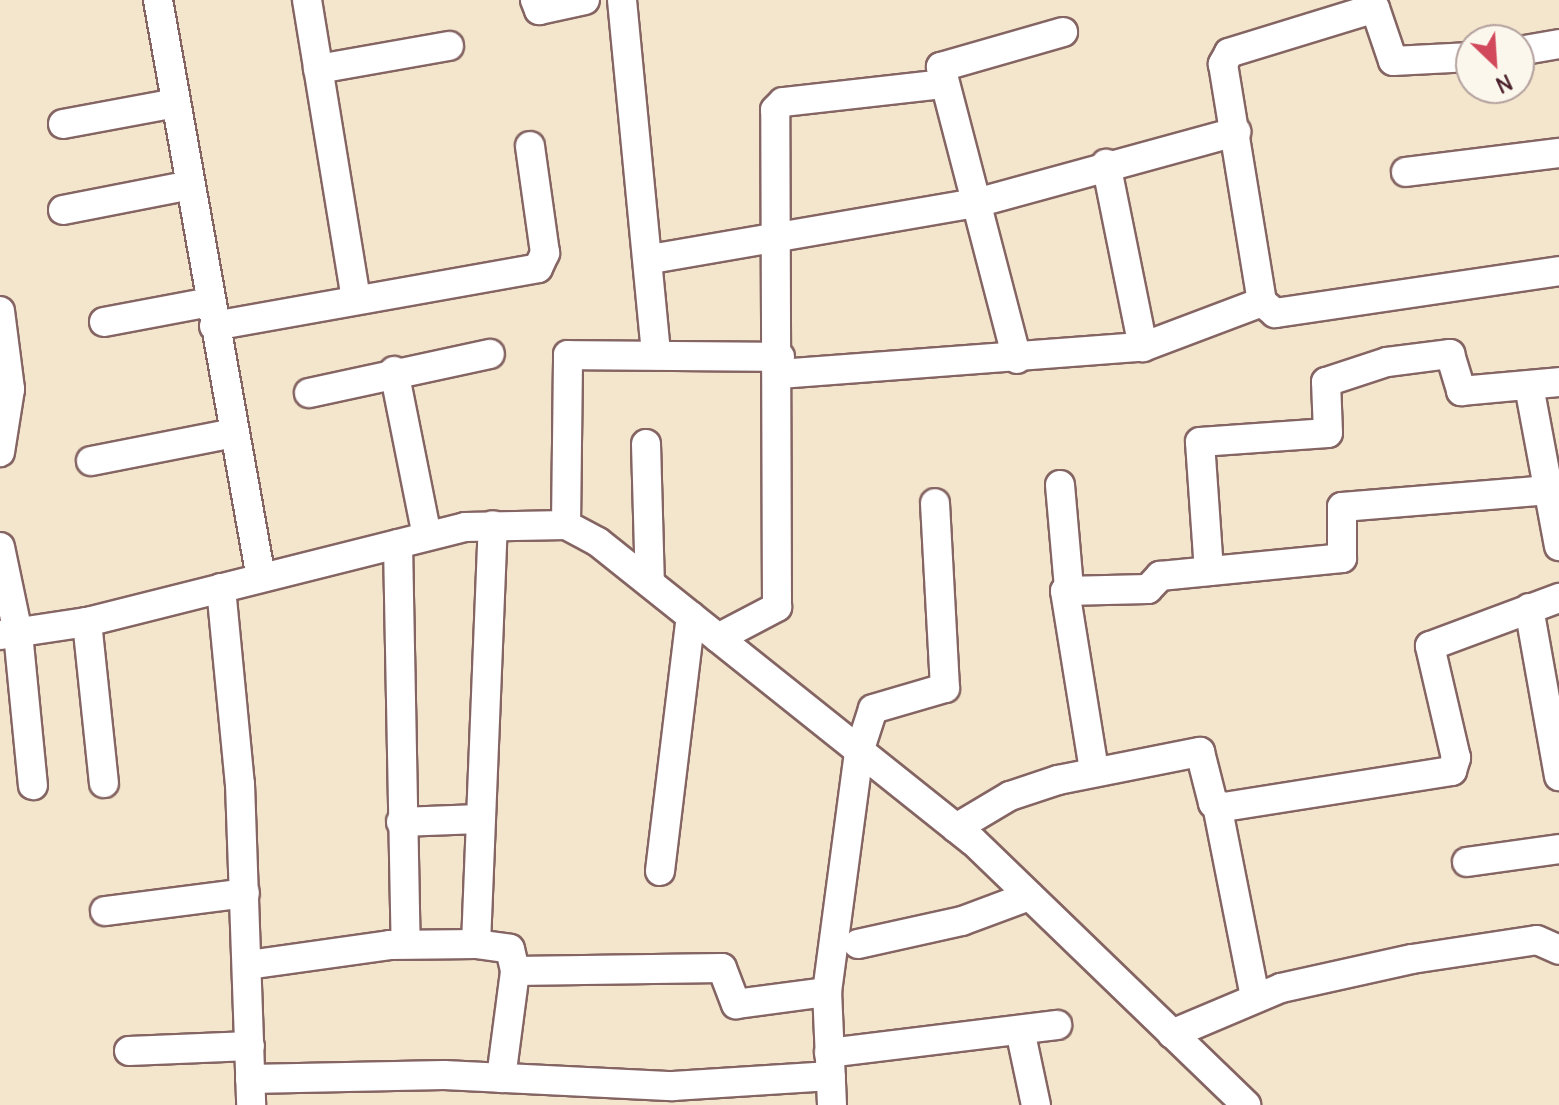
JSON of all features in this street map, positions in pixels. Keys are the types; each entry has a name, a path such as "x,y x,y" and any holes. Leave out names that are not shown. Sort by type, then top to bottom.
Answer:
{"street":[{"path":"158,0 261,578"},
{"path":"307,0 356,298"},
{"path":"535,0 539,10 585,0"},
{"path":"622,0 651,259 656,355"},
{"path":"1455,58 1393,61 1375,8 1281,32 1225,58 1262,302 1275,313 1559,271"},
{"path":"1017,359 944,84 945,62 1063,32"},
{"path":"1535,48 1559,44"},
{"path":"318,69 449,46"},
{"path":"718,638 777,607 780,366 778,105 944,84"},
{"path":"63,124 176,103"},
{"path":"651,259 976,203 1106,164 1236,132"},
{"path":"104,322 356,298 538,268 545,253 530,146"},
{"path":"1406,172 1559,153"},
{"path":"1106,164 1143,347"},
{"path":"63,210 190,185"},
{"path":"566,525 565,358 656,355 780,366 1017,359 1143,347 1262,302"},
{"path":"0,311 10,389 0,452"},
{"path":"1209,571 1200,442 1328,433 1326,382 1387,362 1447,353 1461,391 1559,382"},
{"path":"309,393 394,371 490,354"},
{"path":"394,371 427,536"},
{"path":"1529,386 1559,546"},
{"path":"91,461 234,433"},
{"path":"646,444 650,583"},
{"path":"1060,485 1069,588 1061,597 1094,770"},
{"path":"1069,588 1148,589 1160,576 1345,557 1342,507 1549,490"},
{"path":"832,1105 827,992 859,752 873,709 945,688 935,503"},
{"path":"476,944 493,525"},
{"path":"9,634 87,622 427,536 493,525 566,525 650,583 956,828 1246,1105"},
{"path":"398,544 401,822 406,944"},
{"path":"0,547 9,634 33,785"},
{"path":"221,588 245,893 250,1092 501,1078 673,1086 830,1065 1057,1025"},
{"path":"1217,805 1452,771 1456,758 1430,646 1559,598"},
{"path":"1529,608 1559,776"},
{"path":"660,871 691,616"},
{"path":"87,622 104,783"},
{"path":"956,828 1010,796 1094,770 1202,753 1217,805 1255,997"},
{"path":"401,822 479,819"},
{"path":"1467,862 1559,849"},
{"path":"105,911 245,893"},
{"path":"858,944 962,921 1029,896"},
{"path":"1172,1034 1255,997 1412,959 1537,940 1559,950"},
{"path":"248,965 406,944 476,944 510,949 515,971 501,1078"},
{"path":"515,971 722,968 736,1004 827,992"},
{"path":"1020,1030 1036,1105"},
{"path":"129,1051 250,1046"}]}
